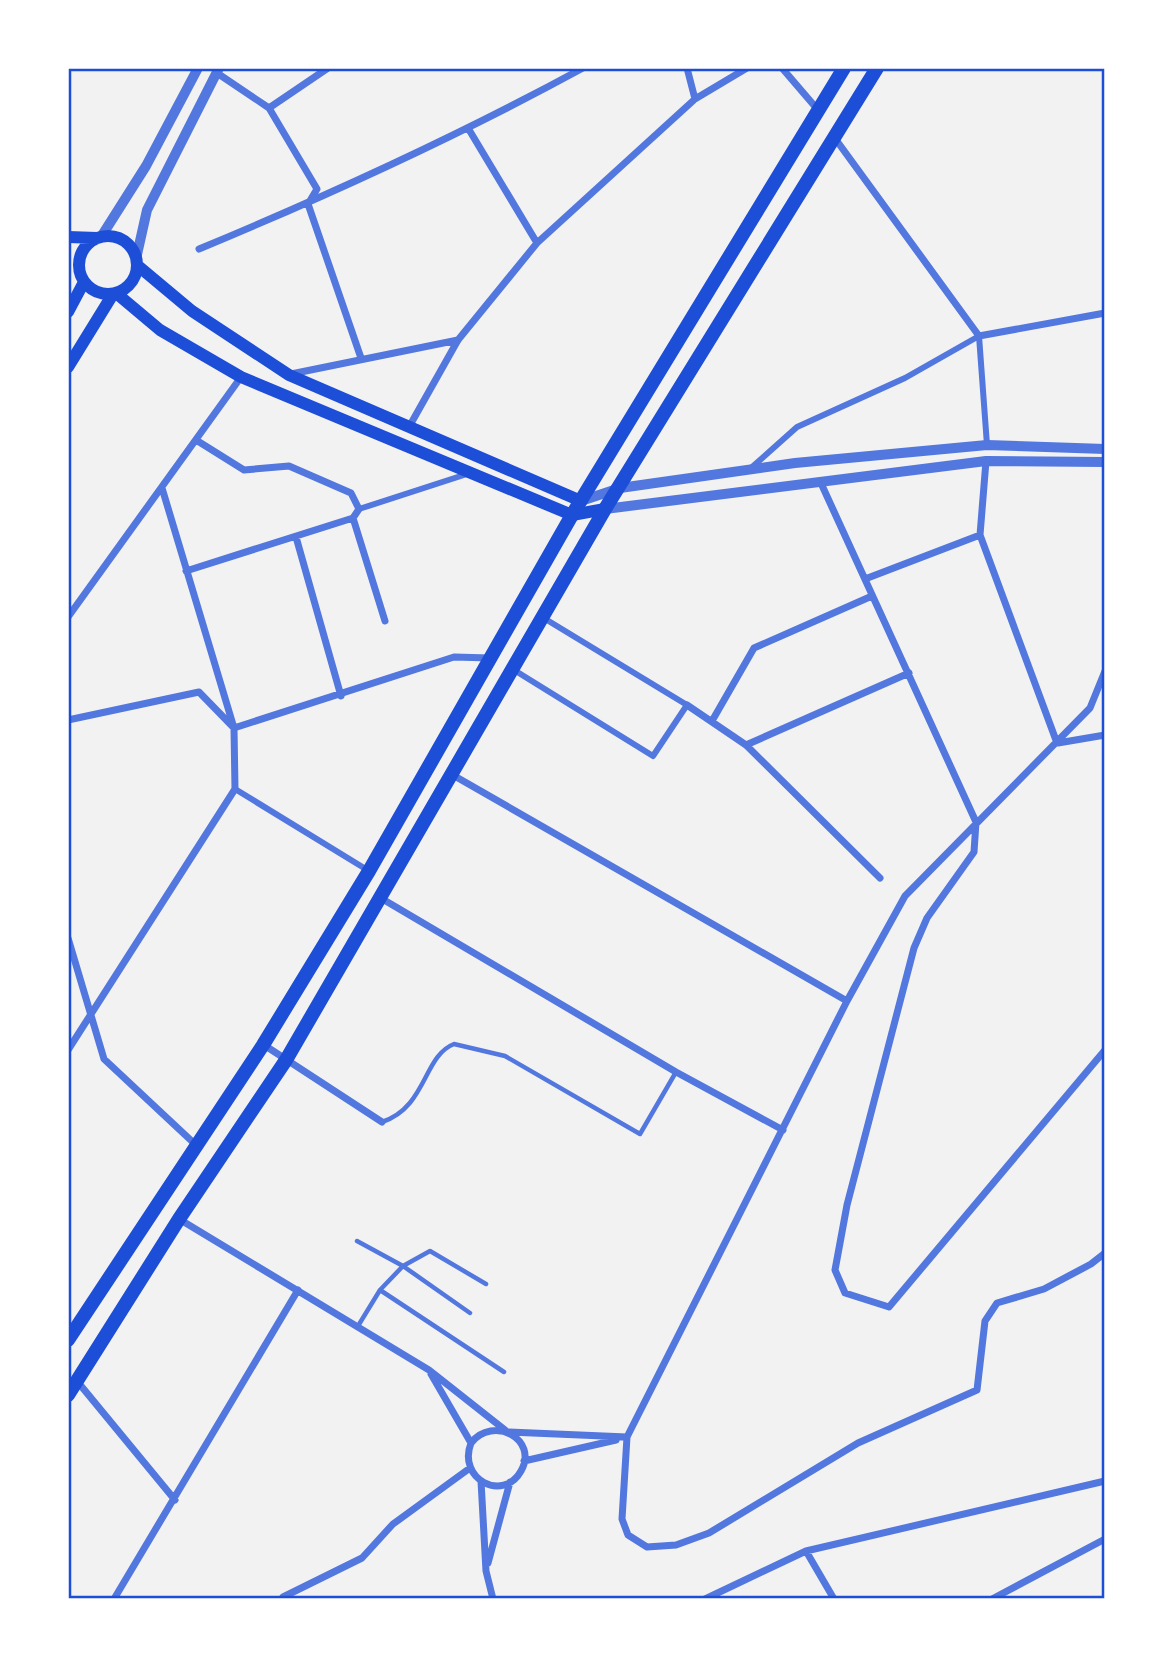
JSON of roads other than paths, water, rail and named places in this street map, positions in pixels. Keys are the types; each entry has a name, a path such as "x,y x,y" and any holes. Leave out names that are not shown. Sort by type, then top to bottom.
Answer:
{"main road":[{"path":"68,1340 263,1045 369,871 493,658 572,515 844,68"},
{"path":"68,1395 179,1219 286,1060 605,509 877,68"},
{"path":"68,237 122,239 131,247 137,262 192,311 289,375 581,501"},
{"path":"68,312 83,280 79,257 86,245 99,237"},
{"path":"68,367 114,293 131,283 137,262"},
{"path":"68,275 83,280 95,291 114,293 160,330 241,377 572,515 605,509"}],"street":[{"path":"99,237 146,166 198,68"},
{"path":"269,108 328,68"},
{"path":"199,249 308,204 468,128 583,68"},
{"path":"687,68 695,99"},
{"path":"409,426 458,340 537,243 695,99 747,68"},
{"path":"782,68 818,110"},
{"path":"137,262 147,210 218,70 269,108 317,189 308,204 361,358"},
{"path":"468,128 537,243"},
{"path":"833,136 979,335 988,445"},
{"path":"750,469 797,427 905,378 979,335 1105,313"},
{"path":"289,375 458,340"},
{"path":"68,617 241,377"},
{"path":"196,440 244,470 289,466 351,493 359,509"},
{"path":"581,501 620,488 750,469 988,445 1105,449"},
{"path":"986,461 980,535 1057,743"},
{"path":"605,509 986,461 1105,462"},
{"path":"187,571 353,518 359,509 474,472"},
{"path":"820,481 976,822 974,852 927,918 914,948 847,1205 835,1270 845,1293 889,1307 1105,1049"},
{"path":"68,1050 89,1013 235,789 234,728 162,488"},
{"path":"353,518 385,621"},
{"path":"865,579 980,535"},
{"path":"296,537 341,696"},
{"path":"712,721 754,648 872,597"},
{"path":"542,617 687,705 746,745 880,878"},
{"path":"234,728 341,696 454,657 493,658"},
{"path":"512,668 653,755 687,705"},
{"path":"1105,671 1090,708 905,896 847,1000 626,1437 622,1519 628,1535 647,1547 676,1545 709,1533 858,1443 977,1390 985,1321 997,1303 1044,1289 1091,1264 1105,1253"},
{"path":"746,745 909,673"},
{"path":"68,720 200,692 234,728"},
{"path":"1057,743 1105,735"},
{"path":"451,774 847,1000"},
{"path":"235,789 369,871"},
{"path":"378,897 676,1072 783,1129"},
{"path":"68,938 104,1059 197,1146"},
{"path":"263,1045 382,1122"},
{"path":"179,1219 429,1370 507,1431 520,1441 524,1461 520,1473 510,1482 495,1485 481,1481 470,1468 468,1457 471,1443 486,1431 507,1431 626,1437"},
{"path":"114,1599 298,1290"},
{"path":"429,1370 471,1443"},
{"path":"78,1381 175,1500"},
{"path":"524,1461 626,1437"},
{"path":"280,1598 362,1558 393,1524 470,1468"},
{"path":"481,1481 486,1571 494,1599"},
{"path":"705,1599 806,1551 1105,1481"},
{"path":"486,1571 510,1482"},
{"path":"992,1599 1105,1539"},
{"path":"806,1551 834,1599"}],"lane":[{"path":"382,1122 394,1118 412,1104 444,1049 454,1044 505,1056 640,1133 676,1072"},
{"path":"356,1241 403,1266 470,1312"},
{"path":"358,1327 380,1290 403,1266 430,1251 486,1284"},
{"path":"380,1290 504,1371"}]}
